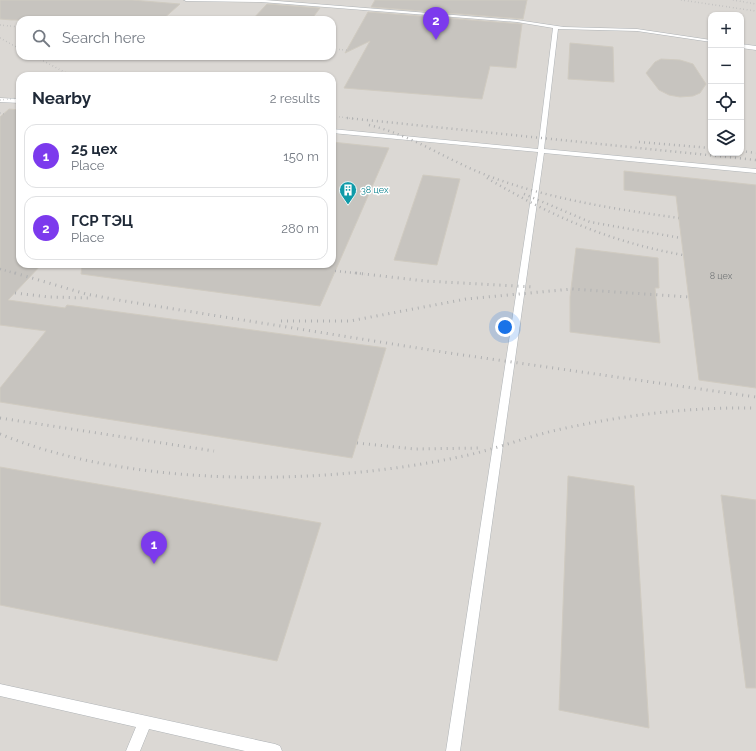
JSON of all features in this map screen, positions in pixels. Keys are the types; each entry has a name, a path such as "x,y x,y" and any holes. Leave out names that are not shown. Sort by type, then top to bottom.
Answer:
{"lane":[{"path":"186,0 261,1 517,21 556,27 637,30 708,41"},
{"path":"453,751 541,150 556,27"},
{"path":"744,46 756,48"},
{"path":"0,100 16,101"},
{"path":"336,131 756,172"},
{"path":"0,690 275,751"},
{"path":"133,751 145,722"}],"shaded area":[{"path":"0,0 756,0 756,751 0,751"}],"building":[{"path":"0,0 132,0 180,4 166,16 16,16 16,20 0,19"},
{"path":"375,0 527,0 523,19 371,7"},
{"path":"267,4 320,8 314,16 256,16"},
{"path":"368,12 522,24 516,68 490,66 482,99 344,88 370,41 345,53"},
{"path":"570,43 613,47 614,82 568,79"},
{"path":"661,59 680,60 693,64 706,84 700,93 693,96 680,97 669,95 659,90 646,73 655,62"},
{"path":"9,109 16,110 16,268 38,268 8,300 65,308 67,305 386,348 352,458 0,402 0,388 46,331 0,325 0,117"},
{"name":"38 цех","path":"336,142 389,148 320,306 81,274 82,268 336,268"},
{"path":"624,171 756,185 756,388 699,380 676,196 624,190"},
{"path":"423,175 460,179 437,265 394,260"},
{"path":"576,248 658,258 659,288 655,288 660,343 570,332 570,297"},
{"path":"0,467 321,523 277,661 0,605"},
{"path":"568,476 634,486 649,728 559,710"},
{"path":"721,495 756,500 756,688 746,688"}],"railway":[{"path":"681,0 756,11"},
{"path":"733,0 756,4"},
{"path":"0,25 16,27"},
{"path":"0,38 16,47"},
{"path":"336,49 347,50"},
{"path":"42,60 64,72"},
{"path":"0,100 16,98"},
{"path":"0,113 4,114"},
{"path":"336,116 353,119"},
{"path":"347,118 353,119"},
{"path":"353,119 756,160"},
{"path":"369,125 415,141 471,169 533,191 606,207 679,218"},
{"path":"639,142 708,148"},
{"path":"744,151 756,153"},
{"path":"487,178 534,204 582,226 631,243 683,255"},
{"path":"524,194 590,222 681,238"},
{"path":"0,269 18,274"},
{"path":"335,271 362,274"},
{"path":"15,273 86,294 118,300 449,353 756,397"},
{"path":"356,273 362,274"},
{"path":"362,274 425,281 534,287"},
{"path":"281,321 350,321 466,299 572,289 689,297"},
{"path":"15,293 49,297 90,298"},
{"path":"0,434 53,452 109,465 169,473 230,477 291,477 351,473 409,466 464,456 557,430 631,416 706,409 756,408"},
{"path":"0,418 214,451"},
{"path":"357,443 415,449 480,448"}],"place":[{"name":"ГСР ТЭЦ","path":"436,40"},
{"name":"38 цех","path":"348,205"},
{"name":"25 цех","path":"154,564"}]}
